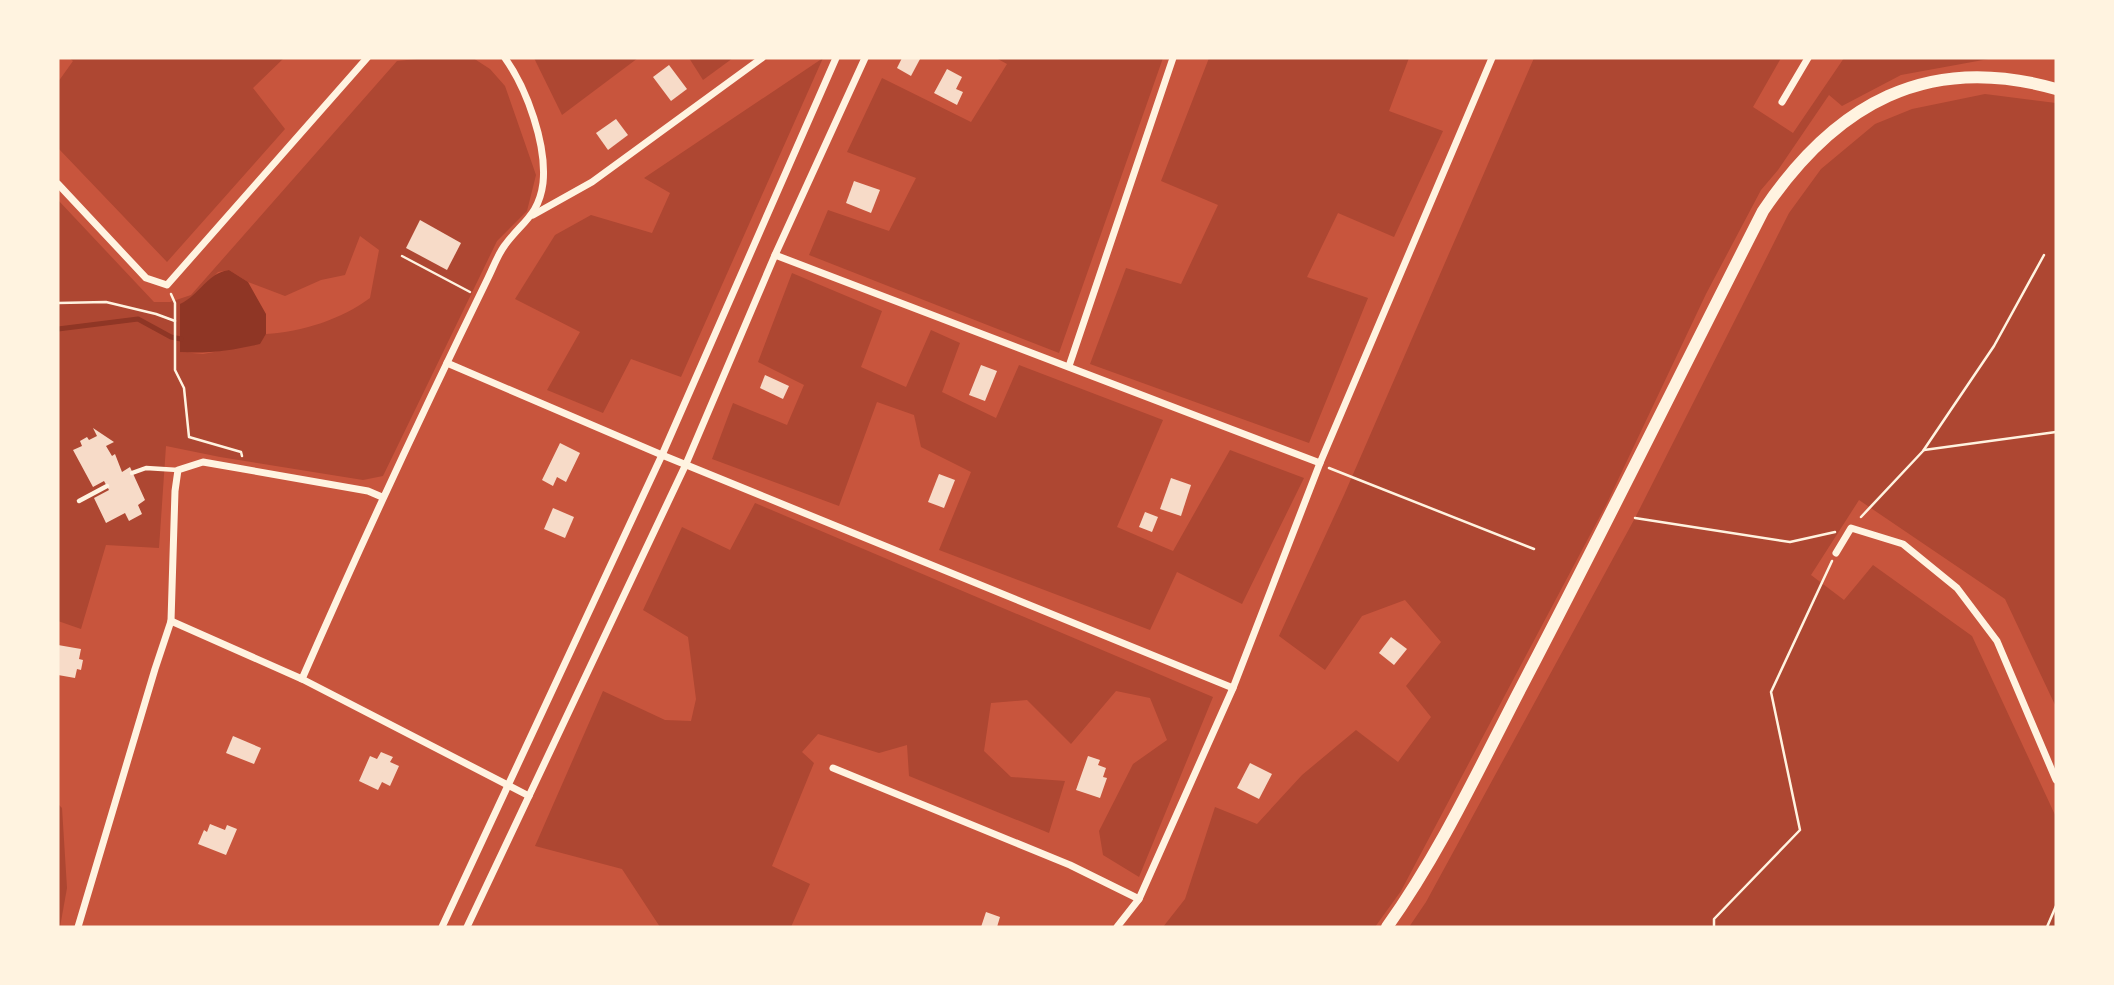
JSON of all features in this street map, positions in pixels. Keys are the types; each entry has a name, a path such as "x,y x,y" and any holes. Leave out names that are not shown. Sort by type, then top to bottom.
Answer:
{"main road":[{"path":"1387,927 1409,897 1457,811 1614,509 1763,211 1786,176 1843,121 1863,108 1915,85 1973,76 2030,81 2056,89"}],"street":[{"path":"58,184 146,278 167,285 367,58"},
{"path":"505,58 523,91 543,150 542,184 532,216"},
{"path":"302,679 382,497 504,246 532,216 592,182 762,58"},
{"path":"442,927 662,455 836,58"},
{"path":"467,927 686,464 775,255 865,58"},
{"path":"1069,366 1173,58"},
{"path":"1117,927 1139,899 1233,688 1320,463 1492,58"},
{"path":"1782,102 1808,58"},
{"path":"775,255 1320,463"},
{"path":"447,363 662,455 1233,688"},
{"path":"78,927 171,621 178,470 203,462 368,491 382,497"},
{"path":"1836,553 1850,528 1903,544 1957,588 1997,641 2056,780"},
{"path":"171,621 302,679 529,796"},
{"path":"832,768 1070,865 1139,899"}],"lane":[{"path":"132,473 146,468 178,470"},
{"path":"79,501 107,486"}],"path":[{"path":"1634,518 1790,542 1850,528 1923,451 1994,346 2044,255"},
{"path":"402,256 479,297"},
{"path":"167,285 175,303 175,370 184,388 189,437 240,453 246,469"},
{"path":"58,303 106,302 175,321"},
{"path":"1923,451 2056,432"},
{"path":"1320,463 1534,549"},
{"path":"1714,927 1714,919 1800,830 1771,692 1836,553"},
{"path":"2047,927 2056,906"}],"shaded area":[{"path":"69,58 284,58 253,88 285,129 167,262 58,148 58,82 73,61"},
{"path":"473,58 490,69 505,86 536,175 527,211 497,241 383,476 363,480 166,446 159,548 106,545 81,629 58,621 58,200 154,302 170,302 191,295 397,61","holes":["360,236 379,250 370,298 347,312 307,327 266,334 259,344 203,354 180,352 180,305 193,298 218,272 229,270 248,282 285,296 321,280 345,275"]},
{"path":"534,58 638,58 562,115"},
{"path":"689,58 733,58 703,80"},
{"path":"823,58 681,377 631,359 603,413 547,390 580,332 515,299 555,235 591,215 652,233 670,193 644,178"},
{"path":"996,58 1163,58 1059,353 809,255 828,210 889,231 916,178 847,152 882,78 971,122 1007,64"},
{"path":"1209,58 1409,58 1389,111 1443,131 1394,237 1338,213 1307,277 1368,298 1309,443 1090,364 1126,268 1181,284 1218,205 1161,181"},
{"path":"1534,58 1781,58 1753,107 1793,133 1844,58 1994,58 1901,75 1842,106 1829,95 1778,170 1761,190 1706,294 1607,503 1401,891 1375,927 1163,927 1185,899 1215,807 1257,824 1302,775 1356,730 1398,762 1431,717 1406,686 1441,642 1405,600 1362,616 1325,670 1279,636 1344,495"},
{"path":"1985,94 2056,103 2056,707 2005,599 1859,500 1811,575 1844,600 1873,565 1972,636 2056,817 2056,927 1409,927 1426,902 1635,518 1789,213 1821,169 1875,124 1912,109"},
{"path":"229,270 248,282 266,314 266,334 260,344 210,352 180,352 180,304 215,275"},
{"path":"792,273 882,311 861,367 906,387 931,330 960,343 942,392 996,418 1019,365 1163,420 1117,527 1173,551 1230,450 1304,478 1242,604 1177,572 1150,630 939,550 971,472 921,447 914,415 877,402 839,506 712,459 733,403 787,425 804,385 758,362"},
{"path":"755,503 1213,697 1139,877 1103,855 1099,831 1133,764 1167,740 1150,698 1116,691 1071,744 1027,700 991,703 984,751 1011,777 1065,781 1049,833 909,776 907,745 879,753 818,734 802,752 814,763 772,866 810,884 791,927 660,927 622,869 535,846 603,691 665,720 691,721 696,699 688,637 643,610 682,527 730,550"},
{"path":"58,804 62,808 67,888 60,927 58,927"}],"building":[{"path":"902,58 920,59 911,76 897,68"},
{"path":"669,65 687,89 671,101 653,77"},
{"path":"947,69 962,77 956,89 963,92 957,105 934,93"},
{"path":"616,119 628,135 608,150 596,133"},
{"path":"854,181 880,190 871,213 846,203"},
{"path":"420,220 461,243 447,270 406,248"},
{"path":"981,365 997,371 985,401 969,395"},
{"path":"765,375 789,386 783,399 760,388"},
{"path":"93,428 114,442 106,446 112,456 115,454 122,472 130,467 145,500 138,505 142,514 129,521 125,513 106,523 94,498 109,490 104,481 93,487 73,450 82,446 80,441 97,436"},
{"path":"560,443 580,453 566,482 557,477 553,486 542,480"},
{"path":"939,474 955,480 944,508 928,502"},
{"path":"1171,478 1191,485 1181,516 1160,509"},
{"path":"553,508 574,517 565,538 544,529"},
{"path":"1145,512 1158,517 1152,532 1139,527"},
{"path":"1391,637 1407,649 1394,665 1379,653"},
{"path":"58,645 81,649 81,670 77,669 75,678 58,675"},
{"path":"233,736 261,748 254,764 226,753"},
{"path":"381,752 393,757 390,762 399,766 390,786 382,782 378,790 359,781 370,756 377,759"},
{"path":"1088,756 1100,760 1098,765 1106,768 1103,777 1107,778 1100,798 1076,790"},
{"path":"1250,763 1272,774 1259,799 1237,788"},
{"path":"210,824 225,830 227,825 237,829 226,855 198,844"},
{"path":"986,912 1000,917 997,927 981,927"}],"waterway":[{"path":"58,329 138,319 171,337 181,339"}]}
